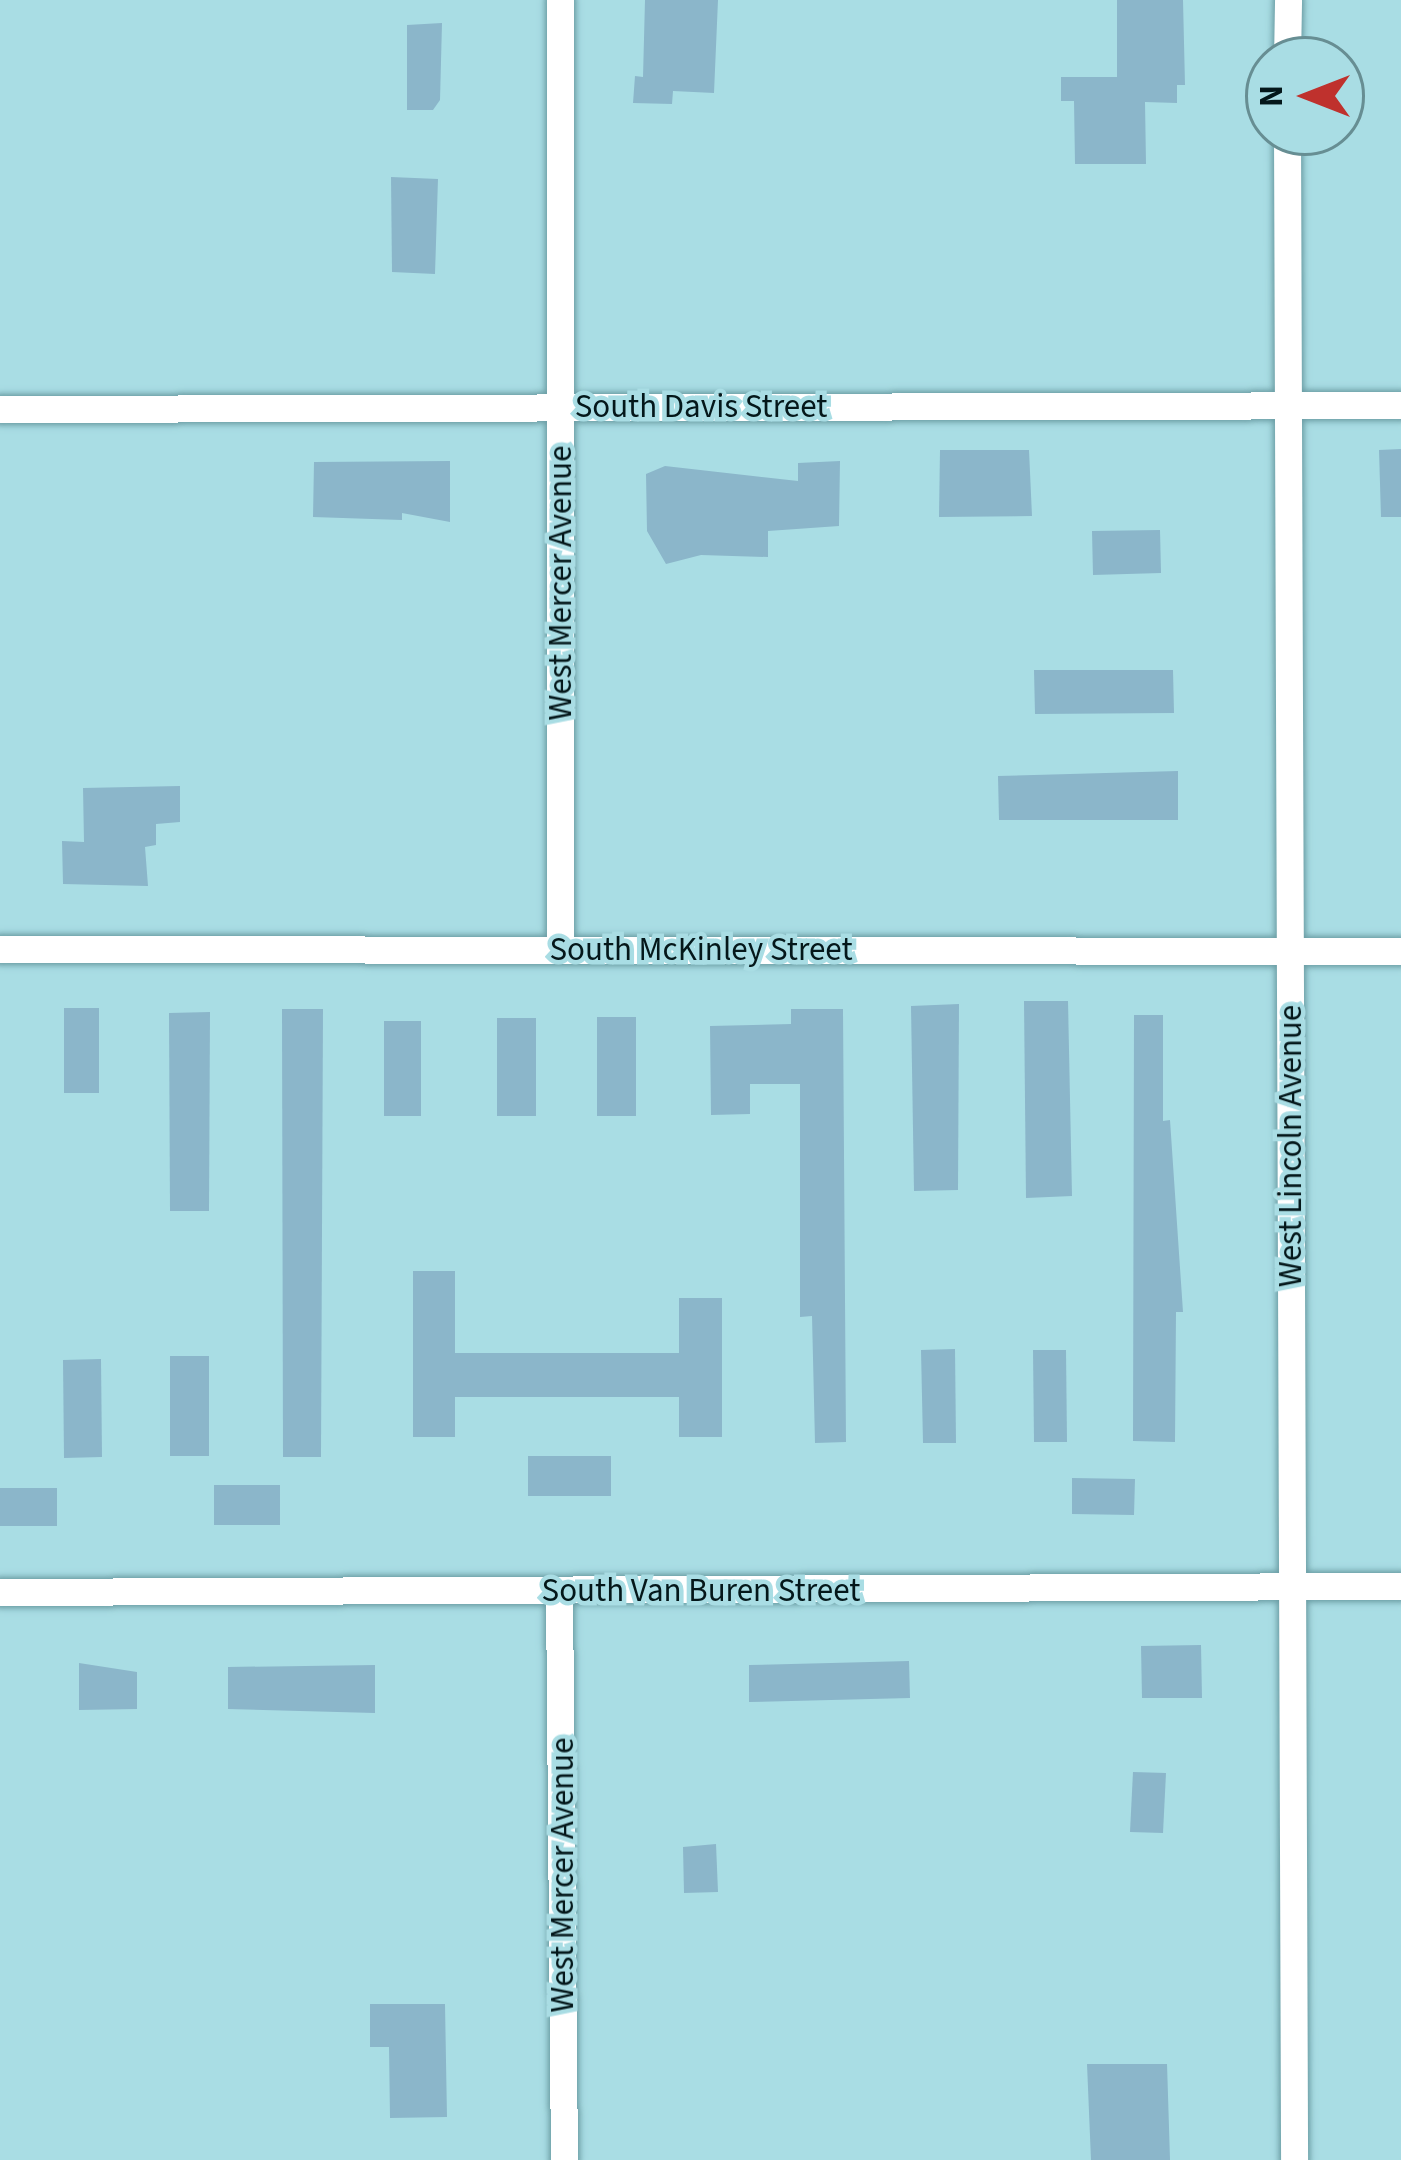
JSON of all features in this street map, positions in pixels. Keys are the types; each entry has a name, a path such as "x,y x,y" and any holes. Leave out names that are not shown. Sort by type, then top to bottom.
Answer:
{"street":[{"name":"West Mercer Avenue","path":"560,0 560,950"},
{"path":"1288,0 1288,36"},
{"name":"West Lincoln Avenue","path":"1287,156 1294,2160"},
{"name":"South Davis Street","path":"0,409 1401,405"},
{"name":"South McKinley Street","path":"0,950 1401,951"},
{"name":"South Van Buren Street","path":"0,1592 1401,1586"},
{"name":"West Mercer Avenue","path":"559,1591 564,2160"}],"building":[{"path":"645,0 718,0 714,93 673,91 672,104 633,103 635,76 643,77"},
{"path":"1117,0 1183,0 1185,85 1177,85 1177,103 1145,102 1146,164 1075,164 1074,101 1061,101 1061,77 1117,77"},
{"path":"442,23 440,100 433,110 407,110 407,25"},
{"path":"391,177 438,179 435,274 392,272"},
{"path":"1401,449 1401,517 1381,517 1379,450"},
{"path":"940,450 1029,450 1032,516 939,517"},
{"path":"450,461 450,522 402,513 402,520 313,517 314,462"},
{"path":"840,461 839,526 768,531 768,557 701,555 666,564 647,531 646,474 665,466 798,481 798,463"},
{"path":"1160,530 1161,573 1093,575 1092,531"},
{"path":"1034,670 1173,670 1174,713 1035,714"},
{"path":"1178,771 1178,820 999,820 998,776"},
{"path":"180,786 180,822 156,824 156,845 145,847 148,886 63,884 62,841 84,842 83,788"},
{"path":"1024,1001 1068,1001 1072,1196 1026,1198"},
{"path":"959,1004 958,1190 914,1191 911,1006"},
{"path":"64,1008 99,1008 99,1093 64,1093"},
{"path":"282,1009 323,1009 321,1457 283,1457"},
{"path":"791,1009 843,1009 846,1442 815,1443 812,1316 800,1317 800,1084 750,1084 750,1114 711,1115 710,1026 791,1024"},
{"path":"210,1012 209,1211 170,1211 169,1013"},
{"path":"1134,1015 1163,1015 1163,1121 1170,1120 1183,1312 1176,1312 1175,1442 1133,1441"},
{"path":"597,1017 636,1017 636,1116 597,1116"},
{"path":"497,1018 536,1018 536,1116 497,1116"},
{"path":"384,1021 421,1021 421,1116 384,1116"},
{"path":"413,1271 455,1271 455,1353 679,1353 679,1298 722,1298 722,1437 679,1437 679,1397 455,1397 455,1437 413,1437"},
{"path":"955,1349 956,1443 923,1443 921,1350"},
{"path":"1033,1350 1066,1350 1067,1442 1034,1442"},
{"path":"170,1356 209,1356 209,1456 170,1456"},
{"path":"101,1359 102,1457 64,1458 63,1360"},
{"path":"528,1456 611,1456 611,1496 528,1496"},
{"path":"1072,1478 1135,1479 1134,1515 1072,1514"},
{"path":"214,1485 280,1485 280,1525 214,1525"},
{"path":"0,1488 57,1488 57,1526 0,1526"},
{"path":"1201,1645 1202,1698 1142,1698 1141,1646"},
{"path":"909,1661 910,1698 749,1702 749,1665"},
{"path":"79,1663 137,1672 137,1709 79,1710"},
{"path":"375,1665 375,1713 228,1709 228,1667"},
{"path":"1133,1772 1166,1773 1163,1833 1130,1832"},
{"path":"716,1844 718,1892 684,1893 683,1847"},
{"path":"370,2004 445,2004 447,2117 390,2118 389,2047 370,2047"},
{"path":"1087,2064 1167,2064 1170,2160 1091,2160"}]}
